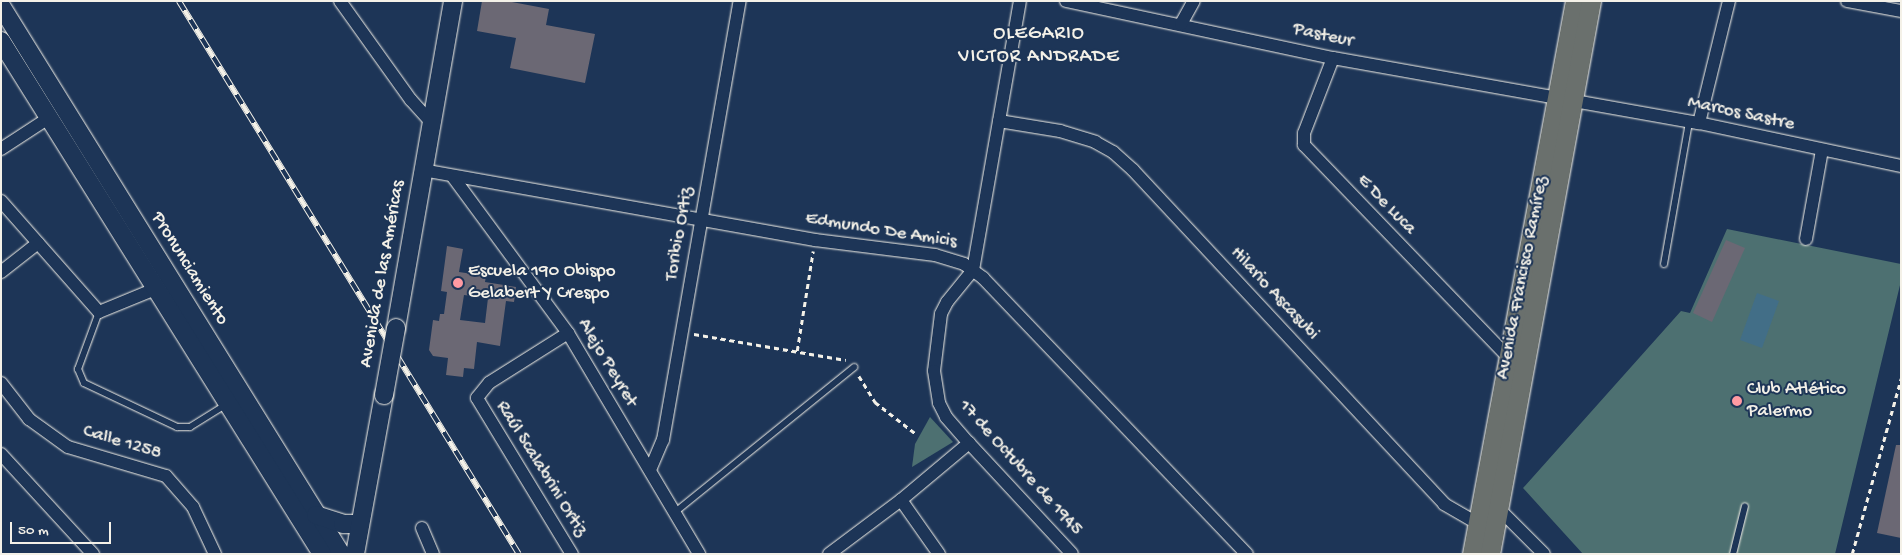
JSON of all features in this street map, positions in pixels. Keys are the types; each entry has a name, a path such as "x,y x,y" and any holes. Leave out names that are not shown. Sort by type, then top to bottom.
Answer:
{"main road":[{"name":"Avenida de las Américas","path":"355,554 396,328 430,121 453,1"},
{"name":"Avenida Francisco Ramírez","path":"1490,554 1565,101 1575,1"},
{"name":"Avenida Francisco Ramírez","path":"1472,554 1508,357 1565,101 1592,1"},
{"name":"Pronunciamiento","path":"1,6 341,554"},
{"name":"Pronunciamiento","path":"1,41 322,554"},
{"path":"316,515 343,524 360,524"}],"street":[{"path":"340,1 411,100 430,121"},
{"name":"Toribio Ortiz","path":"650,470 663,440 740,1"},
{"path":"973,270 1018,2 1032,1"},
{"name":"Pasteur","path":"1066,1 1181,24 1333,58 1565,101"},
{"path":"1181,24 1194,1"},
{"path":"1694,123 1729,1"},
{"path":"1848,1 1901,11"},
{"name":"E De Luca","path":"1333,58 1305,128 1304,145 1508,357"},
{"name":"Marcos Sastre","path":"1565,101 1694,123 1901,166"},
{"path":"1,149 50,117"},
{"name":"Hilario Ascasubi","path":"999,121 1060,132 1095,142 1133,170 1444,504 1477,523"},
{"path":"1806,239 1822,150"},
{"name":"Edmundo De Amicis","path":"422,170 815,240 936,255 952,259 973,270 1247,554"},
{"name":"Alejo Peyret","path":"453,176 568,333 650,470 695,552"},
{"path":"1,202 99,312 155,289"},
{"path":"1,272 38,243"},
{"name":"17 de Octubre de 1945","path":"973,270 947,302 941,314 934,371 939,403 946,417 1072,554"},
{"name":"Raúl Scalabrini Ortiz","path":"568,333 489,382 477,398 572,554"},
{"name":"Calle 1258","path":"1,383 30,420 68,447 166,476 193,508 215,554"},
{"path":"829,554 901,500 969,443"},
{"path":"1,454 88,552"},
{"path":"1485,485 1498,512 1510,519 1544,554"},
{"path":"901,500 939,554"},
{"path":"1477,523 1498,512"},
{"path":"422,528 433,554"}],"lane":[{"path":"1664,264 1694,123"},
{"path":"99,312 78,369 84,383 177,427 190,427 227,404"},
{"path":"674,513 854,367"},
{"path":"1733,554 1745,506"}],"path":[{"path":"797,350 815,240"},
{"path":"683,332 797,350 848,361 854,367 875,402 916,433"},
{"path":"1852,554 1901,379"}],"green space":[{"name":"Club Atlético Palermo","path":"1727,229 1901,264 1901,281 1835,554 1583,554 1523,488 1681,311 1690,313"},
{"path":"930,417 953,442 912,467 915,444"}],"water":[{"path":"1757,293 1779,301 1762,348 1740,340"}],"building":[{"path":"482,1 507,1 549,9 546,25 595,34 585,83 510,68 516,38 477,31"},
{"path":"1726,240 1745,248 1712,322 1693,313"},
{"path":"447,246 463,249 459,272 486,276 485,282 516,287 514,302 506,301 500,346 477,342 474,369 464,368 463,377 446,375 448,358 433,356 429,350 433,320 439,321 440,314 444,314 447,292 441,291","holes":["464,295 488,298 485,323 460,320"]},
{"path":"1896,445 1901,445 1901,538 1877,533"}],"railway":[{"path":"179,1 519,554"}],"place":[{"name":"Escuela 190 Obispo Gelabert Y Crespo","path":"458,283"},
{"name":"Club Atlético Palermo","path":"1737,401"}],"district":[{"name":"OLEGARIO VICTOR ANDRADE","path":"1039,46"}]}
